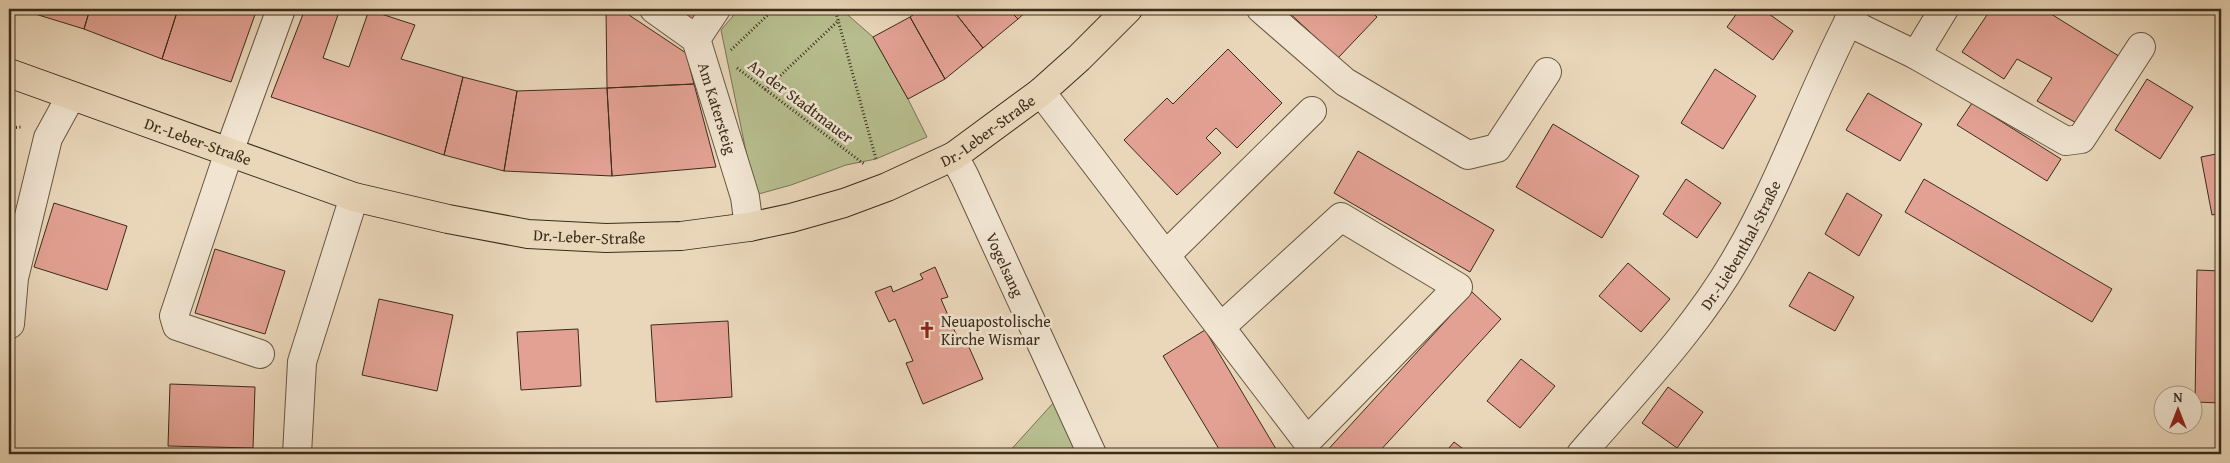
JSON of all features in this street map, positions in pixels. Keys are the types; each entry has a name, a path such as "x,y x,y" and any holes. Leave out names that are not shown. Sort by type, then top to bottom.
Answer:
{"main road":[{"name":"Dr.-Leber-Straße","path":"9,73 354,197 448,219 528,234 606,238 681,236 749,227 844,203 887,187 954,156 1041,92 1079,58 1128,9"}],"street":[{"path":"260,354 177,326 174,316 229,152 281,9"},
{"path":"654,9 696,38 716,9"},
{"path":"1261,9 1345,82 1468,155 1497,148 1547,72"},
{"path":"1916,54 1944,9"},
{"path":"1852,15 2066,142 2081,139 2142,47"},
{"name":"Dr.-Liebenthal-Straße","path":"1581,454 1696,320 1738,255 1781,171 1852,15"},
{"name":"Am Katersteig","path":"696,38 745,198 749,227"},
{"path":"1041,92 1307,441 1458,287 1341,217 1221,327"},
{"path":"10,324 14,278 48,138 71,96"},
{"path":"1166,255 1312,111"},
{"name":"Vogelsang","path":"954,156 974,195 1092,454"},
{"path":"298,454 302,362 354,197"}],"path":[{"path":"723,57 774,9"},
{"path":"836,9 876,159 887,187"},
{"path":"765,90 839,20"},
{"name":"An der Stadtmauer","path":"696,38 862,163 887,187"}],"green space":[{"path":"739,9 841,9 873,37 927,137 876,159 846,165 791,185 755,195 721,30"},
{"path":"1064,391 1092,454 1007,454"}],"building":[{"path":"19,9 90,9 84,29"},
{"path":"90,9 178,9 162,59 84,29"},
{"path":"178,9 257,9 231,82 162,59"},
{"path":"305,9 340,9 323,58 349,67 369,10 415,25 401,59 463,77 444,155 271,97"},
{"path":"606,9 620,9 686,53 694,84 607,88"},
{"path":"675,9 701,9 694,20"},
{"path":"921,9 952,9 983,48 945,79 910,17"},
{"path":"952,9 1008,9 1018,19 983,48"},
{"path":"1008,9 1029,9 1018,19"},
{"path":"1285,9 1368,9 1377,17 1338,58"},
{"path":"1740,9 1762,9 1793,31 1773,60 1727,27"},
{"path":"1991,9 2043,9 2122,58 2080,125 2037,101 2052,78 2017,59 2004,79 1962,52"},
{"path":"910,17 945,79 908,99 873,37"},
{"path":"1228,49 1282,103 1237,148 1216,128 1206,138 1221,153 1177,195 1124,140 1167,98 1173,104"},
{"path":"1715,69 1756,96 1723,149 1681,123"},
{"path":"463,77 517,91 504,171 444,155"},
{"path":"2147,79 2193,107 2160,159 2115,130"},
{"path":"694,84 716,167 612,176 607,88"},
{"path":"607,88 612,176 504,171 517,91"},
{"path":"1868,93 1922,124 1900,161 1846,130"},
{"path":"1972,103 2061,159 2047,181 1957,125"},
{"path":"1553,124 1639,176 1602,238 1516,187"},
{"path":"1358,151 1494,230 1470,272 1334,193"},
{"path":"2221,153 2221,213 2212,215 2201,157"},
{"path":"1686,179 1721,203 1697,238 1663,214"},
{"path":"1924,179 2112,289 2092,322 1905,212"},
{"path":"1847,193 1882,215 1859,256 1825,234"},
{"path":"54,203 127,226 107,290 34,267"},
{"path":"215,249 285,271 265,334 195,313"},
{"path":"1628,263 1670,299 1641,332 1599,296"},
{"name":"Neuapostolische Kirche Wismar","path":"935,267 948,297 941,299 959,341 965,338 983,379 923,404 906,363 913,361 895,319 889,322 875,292 891,286 893,292 923,279 920,274"},
{"path":"2197,270 2221,271 2221,403 2202,402 2202,386 2195,386"},
{"path":"1809,272 1854,297 1835,331 1789,306"},
{"path":"1472,292 1501,319 1377,454 1324,454"},
{"path":"379,299 453,315 437,391 362,375"},
{"path":"728,321 732,397 656,402 651,325"},
{"path":"578,329 581,386 521,390 517,332"},
{"path":"1205,330 1279,454 1222,454 1163,356"},
{"path":"1521,359 1555,386 1520,428 1487,401"},
{"path":"170,384 255,387 253,448 168,446"},
{"path":"1668,387 1703,412 1677,448 1642,423"},
{"path":"1454,442 1470,454 1444,454"}],"place":[{"name":"Neuapostolische Kirche Wismar","path":"927,330"}]}
